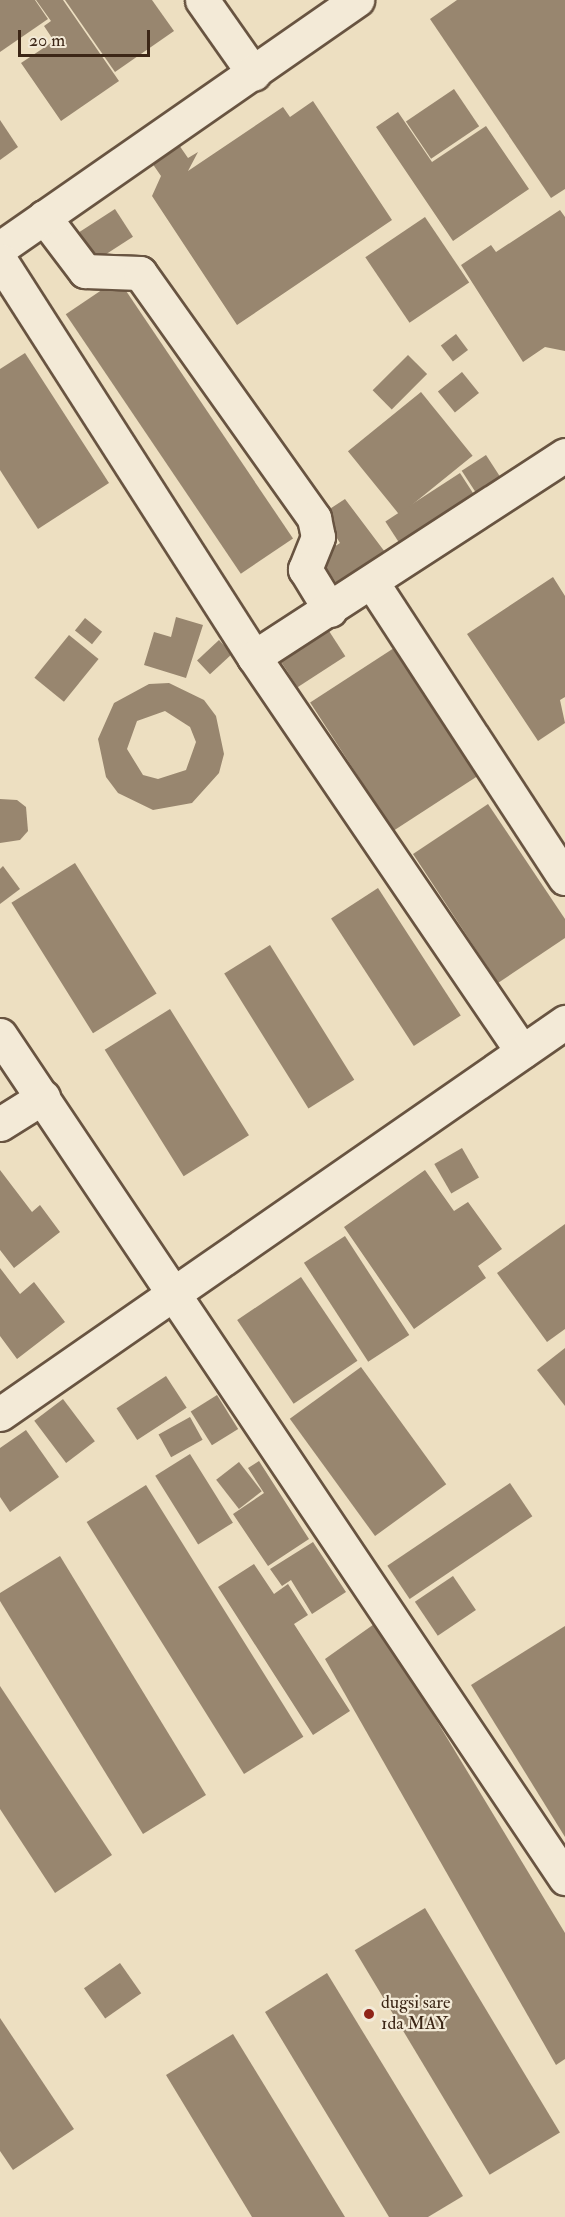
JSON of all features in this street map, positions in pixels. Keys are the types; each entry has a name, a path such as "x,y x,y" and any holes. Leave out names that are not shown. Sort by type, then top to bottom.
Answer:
{"street":[{"path":"202,0 254,74"},
{"path":"0,248 254,74 357,0"},
{"path":"44,217 85,271 140,273 314,518 318,537 305,569 330,609"},
{"path":"0,260 254,657 522,1051"},
{"path":"254,657 373,584 565,455"},
{"path":"373,584 565,878"},
{"path":"0,1414 565,1022"},
{"path":"0,1035 565,1878"},
{"path":"0,1124 43,1097"}],"building":[{"path":"0,0 35,0 48,19 0,52"},
{"path":"36,0 63,0 119,81 61,121 21,63 54,41 44,26 51,21"},
{"path":"65,0 152,0 174,31 115,72"},
{"path":"457,0 565,0 565,189 551,198 430,19"},
{"path":"454,89 479,126 431,159 406,121"},
{"path":"313,101 392,220 237,325 152,196 161,176 152,163 179,145 188,158 198,152 188,171 283,107 290,117"},
{"path":"398,112 432,162 486,126 529,189 453,241 376,127"},
{"path":"0,120 18,147 0,160"},
{"path":"115,209 133,237 94,262 76,235"},
{"path":"560,210 565,217 565,351 545,347 523,362 461,265 491,245 496,252"},
{"path":"425,217 469,282 409,323 365,257"},
{"path":"118,279 293,538 241,574 66,314"},
{"path":"456,334 468,350 453,361 441,345"},
{"path":"25,353 109,483 38,529 0,470 0,369"},
{"path":"408,355 427,374 392,409 373,390"},
{"path":"462,372 479,393 455,412 438,392"},
{"path":"421,392 473,456 400,515 348,451"},
{"path":"486,455 503,481 479,497 462,471"},
{"path":"460,473 477,499 402,547 385,521"},
{"path":"345,499 391,560 343,593 319,557 340,543 322,514"},
{"path":"553,577 565,596 565,697 560,700 565,723 538,741 467,634"},
{"path":"176,617 203,625 186,678 144,665 154,632 171,637"},
{"path":"85,618 102,632 92,644 75,630"},
{"path":"329,631 345,656 298,687 281,662"},
{"path":"69,635 99,659 64,702 34,678"},
{"path":"219,640 232,654 210,674 197,660"},
{"path":"394,648 477,776 393,831 310,702"},
{"path":"169,683 204,700 216,716 224,754 219,773 192,803 153,810 118,793 106,777 98,739 114,703 149,684","holes":["165,711 190,727 196,742 186,770 158,779 143,775 127,749 137,721"]},
{"path":"0,799 17,800 26,807 28,831 20,840 0,843"},
{"path":"488,804 565,919 565,938 498,983 413,854"},
{"path":"75,863 157,994 93,1033 11,903"},
{"path":"3,866 20,889 0,904 0,869"},
{"path":"378,888 461,1015 414,1046 331,918"},
{"path":"270,945 354,1080 308,1108 224,974"},
{"path":"170,1009 249,1135 184,1176 105,1050"},
{"path":"462,1148 479,1177 451,1193 434,1164"},
{"path":"0,1170 32,1212 40,1205 60,1232 14,1268 0,1250"},
{"path":"425,1170 454,1211 468,1202 502,1249 478,1266 486,1278 414,1329 344,1227"},
{"path":"565,1224 565,1329 547,1342 497,1273"},
{"path":"345,1236 409,1335 368,1362 304,1263"},
{"path":"0,1268 20,1294 34,1282 65,1322 17,1359 0,1336"},
{"path":"301,1277 357,1361 294,1404 237,1320"},
{"path":"565,1348 565,1406 537,1370"},
{"path":"361,1367 446,1484 375,1536 290,1419"},
{"path":"166,1376 187,1408 137,1440 117,1408"},
{"path":"217,1395 238,1429 212,1445 191,1411"},
{"path":"63,1399 95,1441 66,1463 34,1421"},
{"path":"190,1417 203,1440 171,1457 159,1434"},
{"path":"26,1430 59,1477 10,1512 0,1497 0,1448"},
{"path":"190,1454 233,1523 198,1544 155,1476"},
{"path":"259,1461 309,1539 268,1566 233,1514 264,1493 248,1468"},
{"path":"239,1462 262,1491 239,1509 216,1480"},
{"path":"510,1483 532,1516 410,1599 387,1566"},
{"path":"146,1485 303,1737 244,1774 87,1522"},
{"path":"313,1542 346,1592 312,1614 291,1580 282,1586 270,1569"},
{"path":"60,1556 206,1795 143,1834 0,1601 0,1593"},
{"path":"254,1564 274,1594 288,1584 308,1615 294,1624 350,1711 313,1735 218,1587"},
{"path":"453,1576 476,1610 438,1636 415,1602"},
{"path":"377,1622 565,1933 565,2059 556,2065 325,1659"},
{"path":"565,1626 565,1837 471,1685"},
{"path":"0,1686 112,1855 55,1893 0,1809"},
{"path":"425,1908 560,2133 490,2175 355,1950"},
{"path":"120,1963 141,1993 105,2019 84,1988"},
{"path":"327,1973 463,2196 428,2217 389,2217 265,2012"},
{"path":"0,2018 74,2129 13,2170 0,2151"},
{"path":"233,2034 345,2217 252,2217 166,2075"}],"place":[{"name":"dugsi sare 1da MAY","path":"369,2014"}]}
